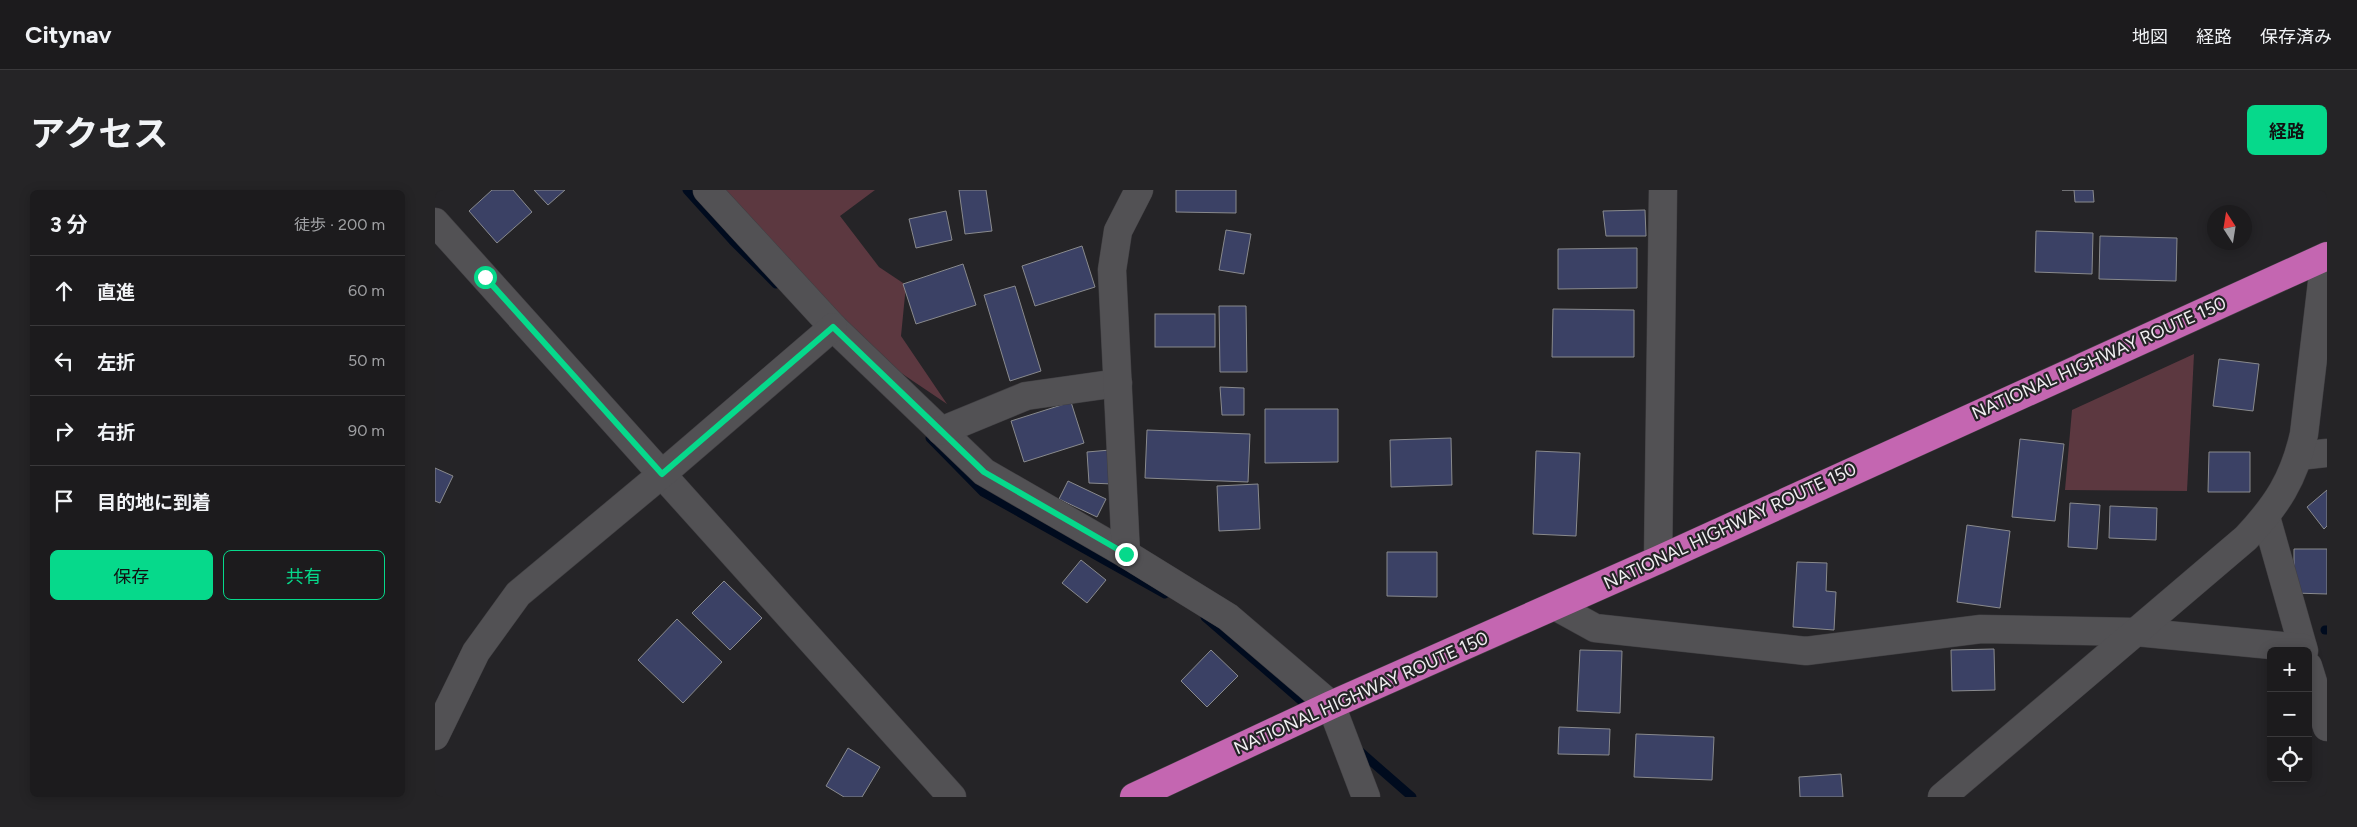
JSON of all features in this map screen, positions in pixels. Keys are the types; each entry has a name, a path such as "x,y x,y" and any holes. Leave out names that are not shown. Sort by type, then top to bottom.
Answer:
{"highway":[{"name":"NATIONAL HIGHWAY ROUTE 150","path":"1134,797 1331,705 1658,560 2326,256"}],"street":[{"path":"707,190 833,327 984,472 1126,554 1228,617 1331,705 1366,797"},
{"path":"1126,554 1112,270 1118,231 1139,190"},
{"path":"1658,560 1663,190"},
{"path":"435,222 952,797"},
{"path":"1942,797 2246,538 2266,517 2290,480 2299,456 2304,434 2326,256"},
{"path":"435,736 476,652 518,594 662,474 833,327"},
{"path":"941,431 1026,396 1118,382"},
{"path":"2299,456 2327,453"},
{"path":"2266,517 2303,647"},
{"path":"1555,606 1595,628 1806,652 1981,629 2136,632 2267,650"},
{"path":"2312,678 2327,727"}],"shaded area":[{"path":"707,190 875,190 840,216 879,267 906,285 901,336 947,404 833,327"},
{"path":"2194,354 2187,491 2065,490 2072,410"}],"building":[{"path":"492,190 513,190 532,212 497,243 469,211"},
{"path":"534,190 565,190 548,205"},
{"path":"959,190 986,190 992,231 965,234"},
{"path":"1176,190 1236,190 1236,213 1176,212"},
{"path":"2074,190 2093,190 2094,202 2075,202"},
{"path":"1645,210 1646,236 1606,236 1603,211"},
{"path":"946,211 952,240 916,248 909,219"},
{"path":"1226,230 1251,234 1244,274 1219,270"},
{"path":"2036,231 2093,233 2092,274 2035,272"},
{"path":"2100,236 2177,238 2176,281 2099,279"},
{"path":"1082,246 1095,287 1035,306 1022,266"},
{"path":"1637,248 1637,288 1558,289 1558,249"},
{"path":"963,264 976,305 916,324 903,284"},
{"path":"1015,286 1041,371 1010,381 984,295"},
{"path":"1219,306 1246,306 1247,372 1220,372"},
{"path":"1553,309 1634,310 1634,357 1552,357"},
{"path":"1155,314 1215,314 1215,347 1155,347"},
{"path":"2219,359 2259,364 2253,411 2213,406"},
{"path":"1220,387 1244,388 1244,415 1222,415"},
{"path":"1071,402 1084,443 1024,462 1011,421"},
{"path":"1265,409 1338,409 1338,462 1265,463"},
{"path":"1147,430 1250,434 1248,482 1145,478"},
{"path":"1451,438 1452,485 1391,487 1390,440"},
{"path":"2020,439 2064,444 2055,521 2012,517"},
{"path":"1110,450 1113,484 1089,483 1087,452"},
{"path":"1536,451 1580,453 1576,536 1533,534"},
{"path":"2209,452 2250,452 2250,492 2208,492"},
{"path":"435,468 453,476 440,503 435,501"},
{"path":"1068,481 1106,499 1097,517 1059,499"},
{"path":"1258,484 1260,529 1219,531 1217,486"},
{"path":"2327,490 2327,526 2324,529 2307,507"},
{"path":"2070,503 2100,505 2097,549 2068,547"},
{"path":"2110,506 2157,508 2156,540 2109,538"},
{"path":"1967,525 2010,531 2000,608 1957,602"},
{"path":"2294,549 2327,549 2327,594 2294,593"},
{"path":"1387,552 1437,552 1437,597 1387,596"},
{"path":"1081,560 1106,580 1087,603 1062,583"},
{"path":"1797,562 1827,563 1826,591 1836,592 1834,630 1793,627"},
{"path":"724,581 762,618 730,650 692,613"},
{"path":"677,619 722,662 683,703 638,660"},
{"path":"1994,649 1995,690 1952,691 1951,650"},
{"path":"1211,650 1238,676 1207,707 1181,681"},
{"path":"1580,650 1622,651 1620,713 1577,711"},
{"path":"1559,727 1610,729 1609,755 1558,754"},
{"path":"1636,734 1714,737 1712,780 1634,777"},
{"path":"848,748 880,767 862,797 844,797 826,786"},
{"path":"1841,774 1843,797 1800,797 1799,777"}],"waterway":[{"path":"687,190 733,241 776,284"},
{"path":"930,438 983,492 1165,594"},
{"path":"1205,617 1312,710"},
{"path":"1356,748 1412,797"}],"route":[{"path":"485,277 662,474 833,327 984,472 1126,554"}]}
